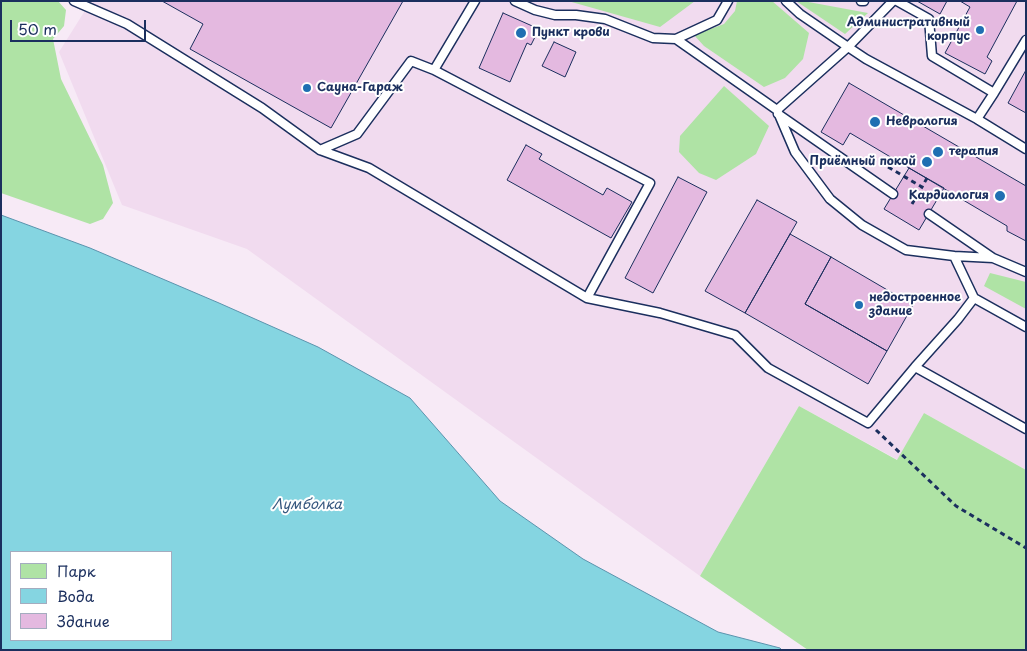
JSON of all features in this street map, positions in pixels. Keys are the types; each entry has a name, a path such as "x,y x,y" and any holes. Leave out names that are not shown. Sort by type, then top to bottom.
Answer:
{"lane":[{"path":"74,1 127,24 262,108 320,150 369,168 587,298 660,313 735,335 768,368 868,423 974,298"},
{"path":"434,70 475,1"},
{"path":"515,1 534,10 555,15 576,15 605,20 653,38 676,38 717,20 728,1"},
{"path":"786,1 800,14 848,48 977,119 1026,149"},
{"path":"777,112 848,48 893,1"},
{"path":"898,1 929,19 932,56 994,93"},
{"path":"676,38 893,194"},
{"path":"977,119 1026,40"},
{"path":"320,150 357,134 412,61 434,70 650,183 587,298"},
{"path":"777,112 795,152 830,199 862,225 906,250 954,256 992,258"},
{"path":"929,214 992,258 1026,272"},
{"path":"954,256 974,298 1026,327"},
{"path":"916,367 1026,429"}],"path":[{"path":"904,176 922,187"},
{"path":"912,204 927,178"},
{"path":"868,423 956,506 1026,548"}],"shaded area":[{"path":"91,1 1026,1 1026,470 924,413 898,460 799,406 700,576 247,249 122,205 59,52"}],"green space":[{"path":"1,1 58,1 66,10 64,26 53,39 61,79 103,165 113,203 103,219 90,224 1,193"},
{"path":"568,1 695,1 660,27"},
{"path":"737,1 772,1 809,33 803,59 785,78 764,87 704,46 694,35 724,24 735,11"},
{"path":"796,1 803,1 868,13 845,34"},
{"path":"724,86 769,126 756,154 716,180 699,173 679,152 680,136"},
{"path":"990,273 1026,282 1026,309 984,286"},
{"path":"799,406 897,460 924,413 1026,470 1026,650 808,650 700,576"}],"water":[{"name":"Лумболка","path":"1,215 90,248 318,347 410,398 500,501 583,559 718,632 782,650 1,650"}],"building":[{"name":"Сауна-Гараж","path":"162,1 403,1 331,128 190,49 203,24"},
{"name":"Административный корпус","path":"917,1 947,1 940,14"},
{"name":"Административный корпус","path":"960,1 1017,1 987,57 992,61 985,74 945,53 970,7"},
{"name":"Пункт крови","path":"503,13 539,29 531,45 527,43 510,82 479,68"},
{"path":"554,42 576,52 565,77 542,66"},
{"path":"1026,70 1026,113 1008,103"},
{"path":"849,83 1026,186 1026,241 1007,231 1007,226 850,133 843,145 821,132"},
{"path":"526,145 542,154 539,159 603,195 607,188 632,202 611,238 507,180"},
{"path":"909,168 944,188 919,230 884,209"},
{"path":"678,177 707,192 653,293 625,278"},
{"path":"757,200 797,222 745,313 705,291"},
{"path":"790,234 831,257 805,304 887,351 868,384 745,313"},
{"name":"недостроенное здание","path":"831,257 913,305 887,351 805,304"}],"place":[{"name":"Административный корпус","path":"980,30"},
{"name":"Пункт крови","path":"521,33"},
{"name":"Сауна-Гараж","path":"307,88"},
{"name":"Неврология","path":"875,122"},
{"name":"терапия","path":"938,152"},
{"name":"Приёмный покой","path":"927,162"},
{"name":"Кардиология","path":"1000,196"},
{"name":"недостроенное здание","path":"859,305"}]}
